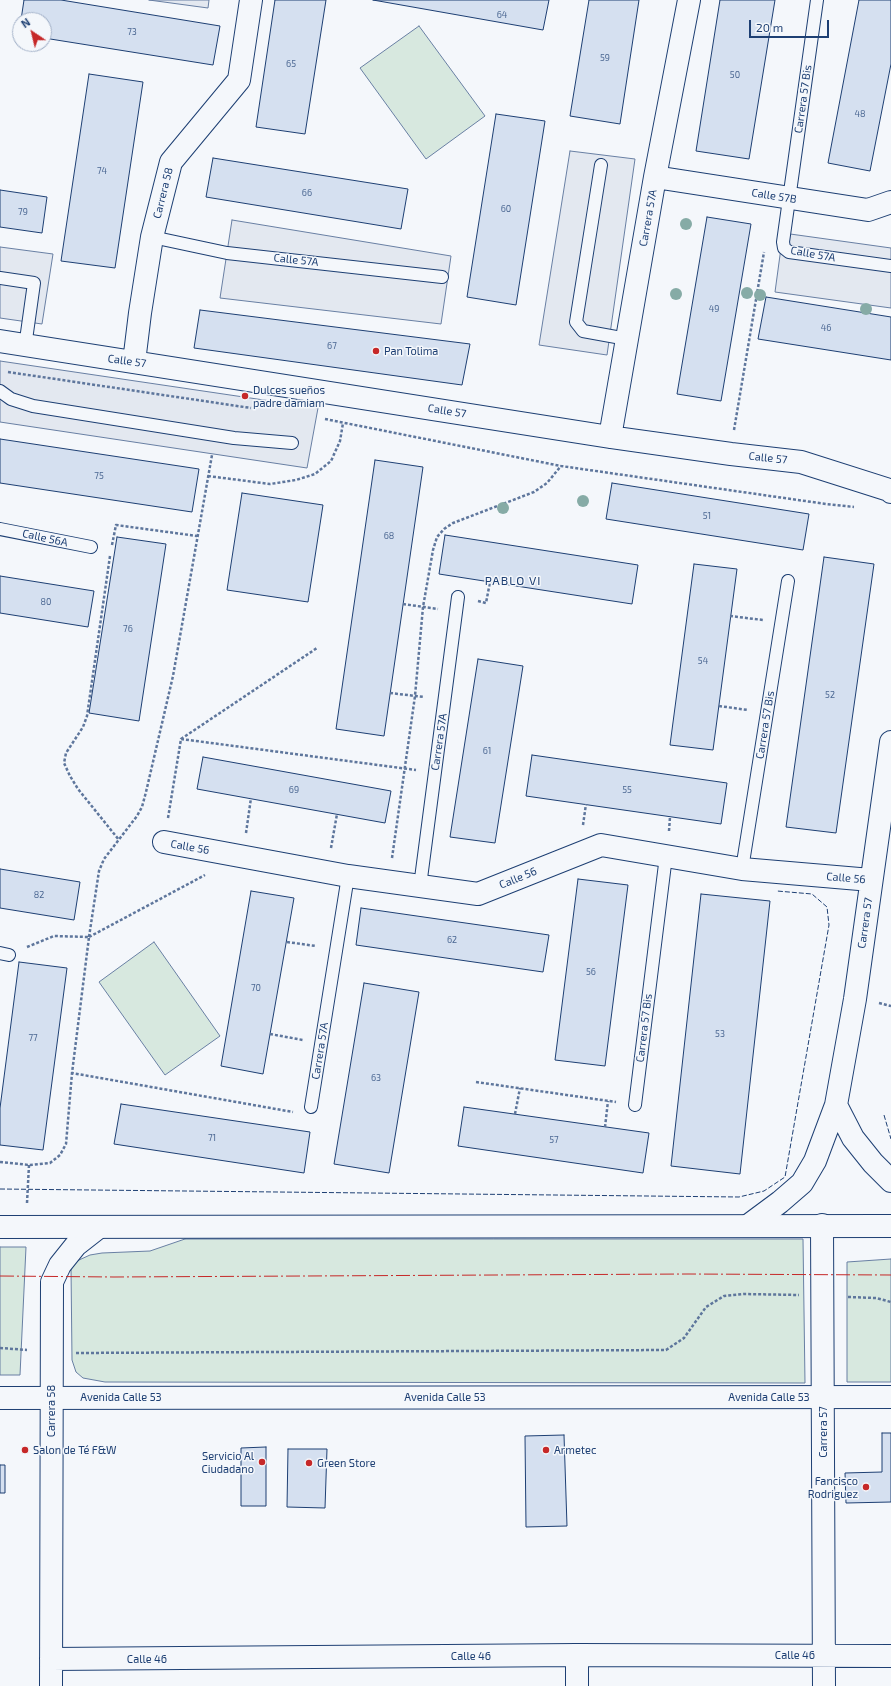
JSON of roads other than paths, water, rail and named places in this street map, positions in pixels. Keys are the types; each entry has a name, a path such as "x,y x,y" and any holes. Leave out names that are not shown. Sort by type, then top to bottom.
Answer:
{"street":[{"name":"Carrera 58","path":"134,362 152,237 171,162 239,80 251,0"},
{"name":"Carrera 57A","path":"610,436 689,0"},
{"name":"Calle 57B","path":"656,177 868,210 891,202"},
{"name":"Calle 57","path":"0,342 730,454 801,462 889,490 891,492"},
{"name":"Carrera 57","path":"749,1225 780,1202 802,1183 815,1161 836,1104 854,999 891,742"},
{"name":"Calle 56","path":"164,842 348,876 478,894 602,845 742,869 871,880"},
{"path":"836,1104 853,1138 873,1163 891,1181"},
{"name":"Carrera 57","path":"822,1225 824,1686"},
{"path":"0,1227 891,1226"},
{"name":"Carrera 58","path":"51,1686 52,1282 60,1265 76,1244 99,1227"},
{"name":"Avenida Calle 53","path":"0,1398 891,1397"},
{"path":"577,1655 577,1686"},
{"name":"Calle 46","path":"51,1659 577,1655 891,1656"}],"lane":[{"name":"Carrera 57 Bis","path":"790,199 817,0"},
{"path":"601,165 576,322 583,331 627,339"},
{"name":"Calle 57A","path":"790,199 783,242 784,248 789,252 891,266"},
{"name":"Calle 57A","path":"152,237 227,253 442,277"},
{"path":"0,278 34,283 25,347"},
{"path":"0,391 11,399 33,406 234,438 292,443"},
{"name":"Calle 56A","path":"0,529 91,547"},
{"name":"Carrera 57 Bis","path":"742,869 788,581"},
{"name":"Carrera 57A","path":"420,886 458,597"},
{"name":"Carrera 57 Bis","path":"635,1104 666,856"},
{"name":"Carrera 57A","path":"311,1108 348,876"}],"place":[{"name":"Pan Tolima","path":"376,351"},
{"name":"Dulces sueños padre damiam","path":"245,396"},
{"name":"Salon de Té F&W","path":"25,1450"},
{"name":"Armetec","path":"546,1450"},
{"name":"Servicio Al Ciudadano","path":"262,1462"},
{"name":"Green Store","path":"309,1463"},
{"name":"Fancisco Rodriguez","path":"866,1487"}],"district":[{"name":"PABLO VI","path":"513,581"}]}
